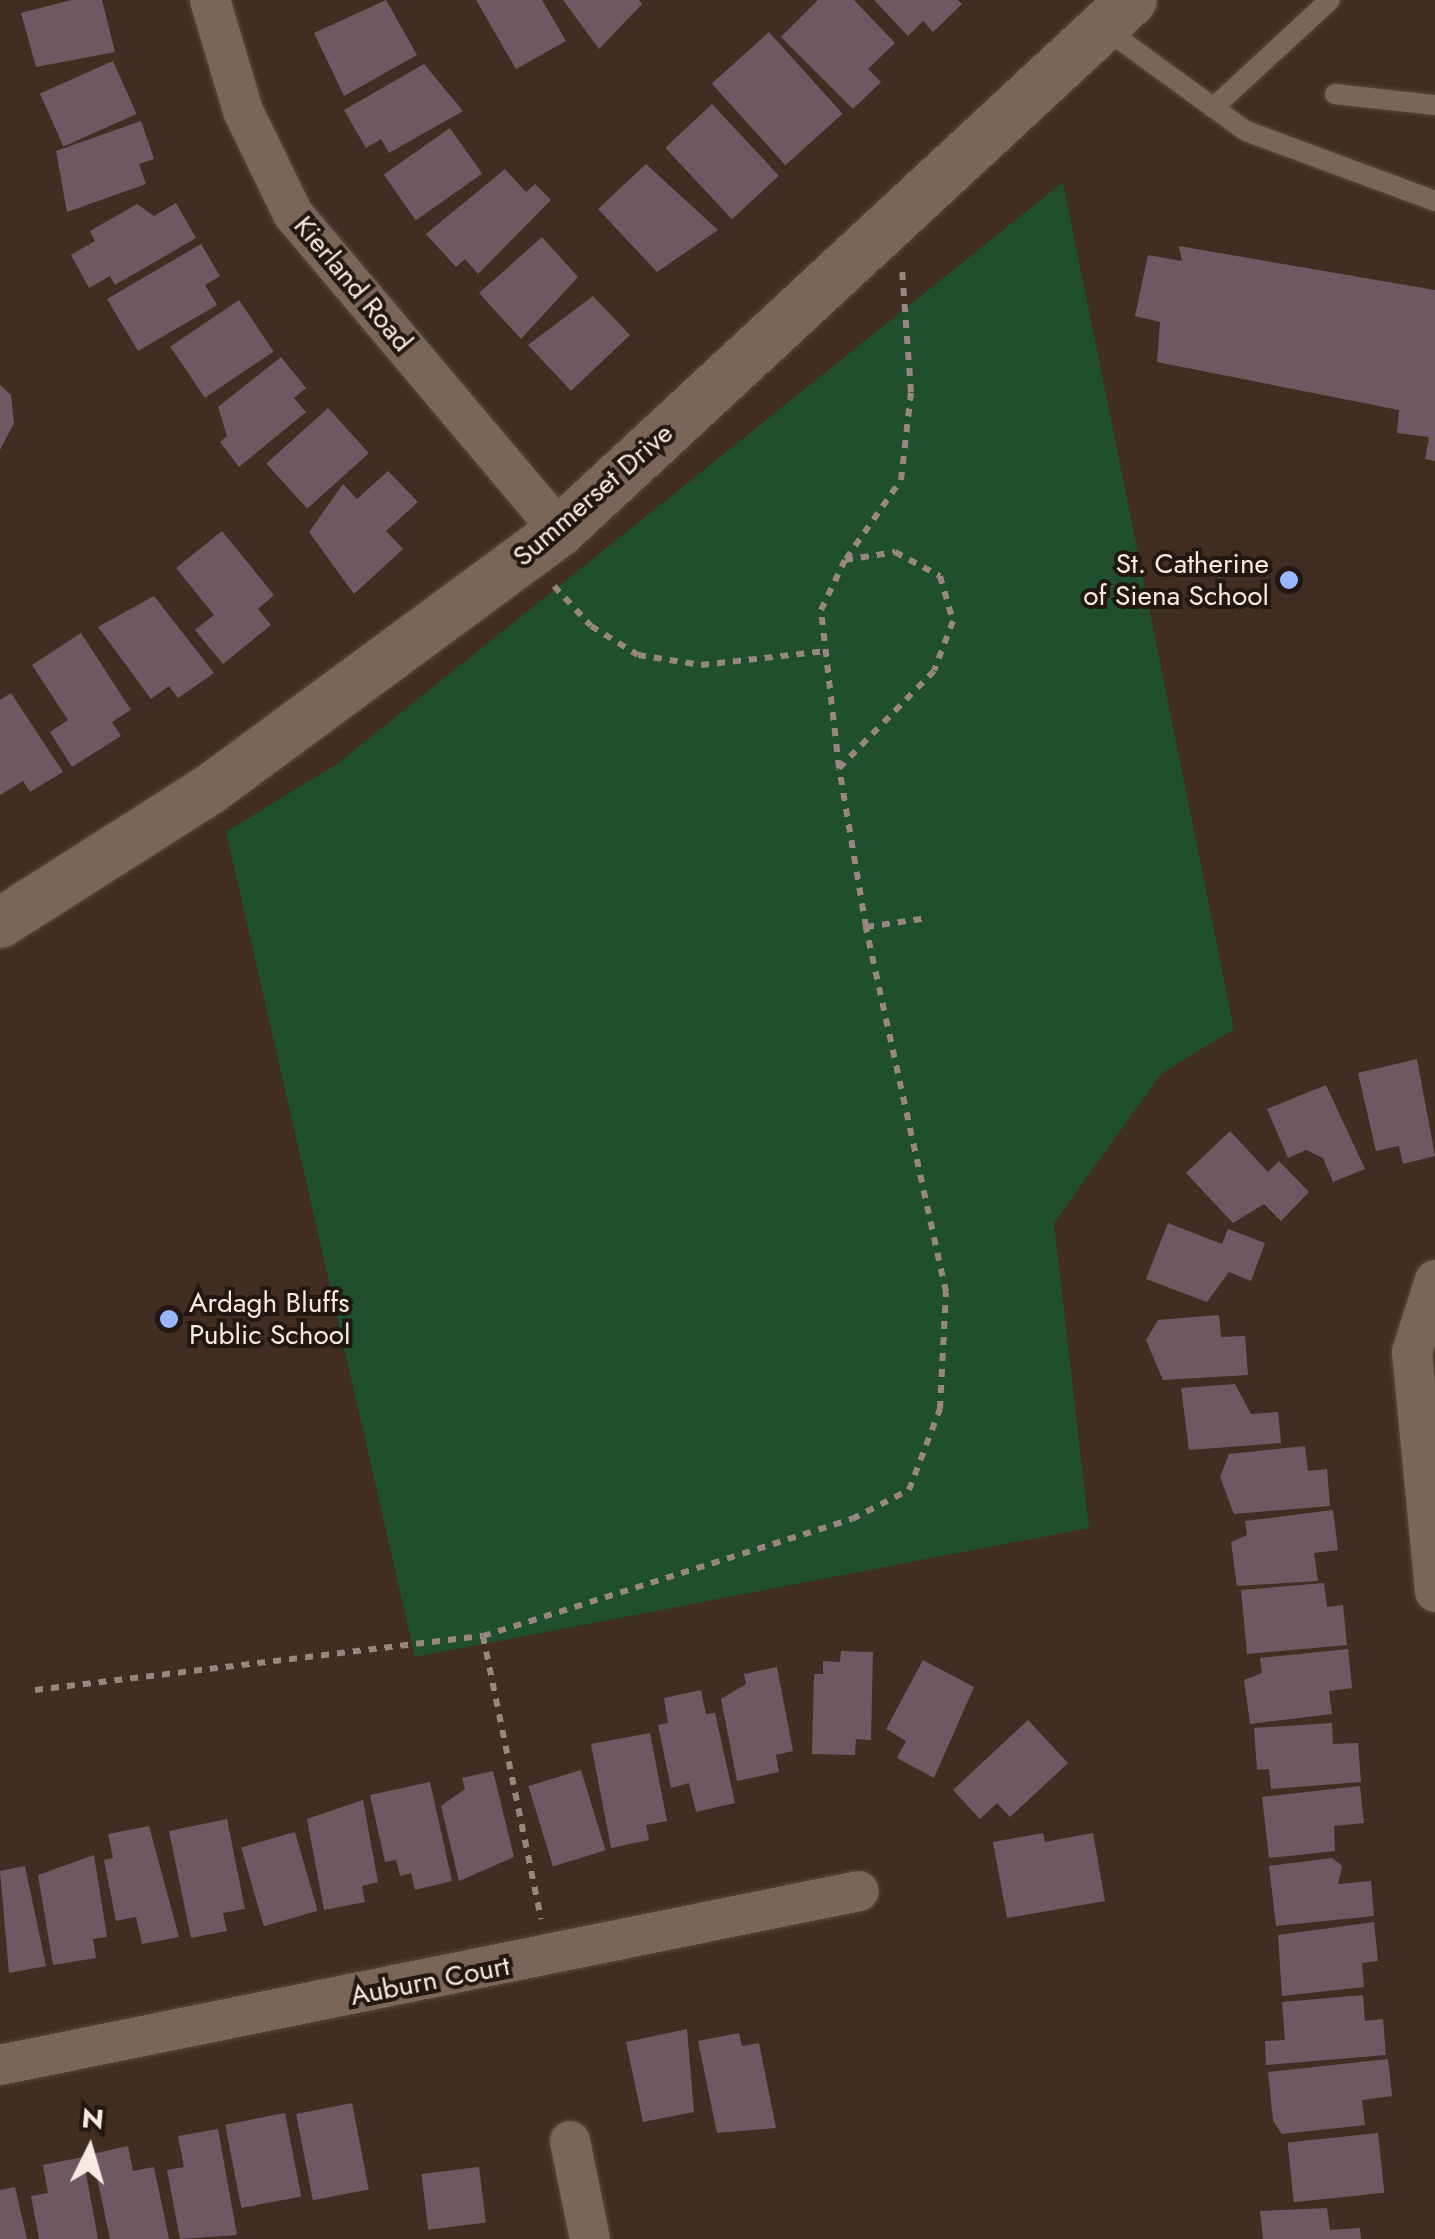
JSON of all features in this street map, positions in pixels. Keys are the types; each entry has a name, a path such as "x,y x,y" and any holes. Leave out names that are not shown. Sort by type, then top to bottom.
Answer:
{"street":[{"name":"Kierland Road","path":"210,0 243,111 293,214 543,543"},
{"name":"Summerset Drive","path":"0,923 209,790 543,543 1117,13"},
{"path":"1435,1280 1412,1352 1435,1592"},
{"name":"Auburn Court","path":"0,2065 549,1957 859,1891"},
{"path":"570,2142 590,2239"}],"lane":[{"path":"1214,108 1330,0"},
{"path":"1117,13 1214,108 1246,131 1435,201"},
{"path":"1335,94 1435,105"}],"path":[{"path":"35,1690 483,1636 852,1520 909,1490 940,1409 946,1292 866,926 839,768 821,610 845,560 901,480 911,392 898,216"},
{"path":"543,543 591,626 638,655 701,665 826,650"},
{"path":"839,768 934,671 953,621 940,576 895,552 845,560"},
{"path":"866,926 927,918"},
{"path":"483,1636 549,1957"}],"green space":[{"path":"1063,182 1234,1029 1161,1074 1054,1223 1089,1528 415,1657 226,832 337,764"}],"building":[{"path":"71,0 102,0 115,52 36,67 21,13"},
{"path":"386,0 417,55 344,96 314,33"},
{"path":"476,0 542,0 566,41 516,69"},
{"path":"563,0 639,0 642,4 599,49"},
{"path":"818,0 854,0 895,43 868,69 881,82 853,109 781,37"},
{"path":"874,0 958,0 962,4 933,32 923,21 908,36"},
{"path":"769,32 843,114 785,165 712,84"},
{"path":"113,61 137,114 64,147 40,94"},
{"path":"424,64 463,111 389,153 381,139 366,148 344,110"},
{"path":"712,104 779,176 732,219 665,148"},
{"path":"141,121 154,159 139,164 146,184 67,212 56,151"},
{"path":"450,128 482,174 416,220 384,174"},
{"path":"646,164 718,230 657,272 598,209"},
{"path":"505,169 526,192 535,184 551,200 478,274 465,259 456,267 426,234"},
{"path":"176,203 196,238 115,285 110,276 89,288 71,255 95,241 90,231 137,204 154,216"},
{"path":"542,237 578,277 521,339 479,293"},
{"path":"201,244 220,276 205,285 217,305 138,351 107,299"},
{"path":"1179,246 1435,290 1435,461 1425,459 1429,437 1397,433 1399,410 1157,362 1160,322 1135,316 1148,255 1182,261"},
{"path":"593,296 630,335 571,391 528,345"},
{"path":"239,300 274,351 205,398 170,346"},
{"path":"281,357 306,388 294,398 306,412 239,467 220,442 227,436 218,407"},
{"path":"0,385 11,395 14,423 0,450"},
{"path":"328,408 369,453 307,509 266,464"},
{"path":"388,471 418,502 386,531 403,549 354,594 309,532 343,484 357,499"},
{"path":"222,531 274,595 258,609 271,625 223,664 195,630 214,615 176,568"},
{"path":"154,596 214,673 178,698 169,686 151,699 98,627"},
{"path":"81,633 131,710 112,722 121,736 72,767 50,732 68,720 32,665"},
{"path":"11,693 63,772 30,792 23,781 0,795 0,700"},
{"path":"1417,1059 1435,1156 1403,1164 1399,1146 1376,1151 1358,1073"},
{"path":"1326,1085 1365,1169 1333,1182 1323,1158 1306,1150 1288,1158 1267,1109"},
{"path":"1230,1131 1268,1172 1279,1161 1309,1192 1281,1221 1264,1204 1233,1223 1186,1173"},
{"path":"1168,1223 1222,1244 1228,1229 1265,1243 1251,1281 1229,1272 1207,1302 1146,1279"},
{"path":"1219,1315 1221,1337 1245,1336 1248,1375 1163,1380 1146,1340 1158,1320"},
{"path":"1235,1384 1251,1414 1278,1412 1281,1443 1189,1450 1181,1388"},
{"path":"1305,1446 1308,1471 1327,1469 1330,1506 1234,1514 1220,1477 1229,1454"},
{"path":"1333,1510 1338,1550 1314,1553 1318,1581 1237,1586 1231,1542 1247,1535 1245,1521"},
{"path":"1324,1583 1327,1607 1343,1605 1347,1645 1247,1654 1241,1590"},
{"path":"1348,1649 1352,1688 1329,1691 1332,1714 1250,1724 1244,1680 1262,1673 1260,1658"},
{"path":"841,1651 873,1652 871,1740 856,1739 855,1755 812,1754 814,1674 823,1674 823,1661 840,1662"},
{"path":"923,1660 974,1687 934,1778 897,1758 906,1741 886,1729"},
{"path":"777,1667 793,1751 776,1755 779,1772 737,1781 721,1699 746,1684 744,1674"},
{"path":"701,1690 706,1714 715,1713 735,1803 696,1812 689,1783 671,1788 658,1725 668,1723 664,1698"},
{"path":"1028,1720 1068,1763 1010,1817 997,1803 980,1819 953,1790"},
{"path":"1332,1723 1333,1744 1358,1743 1361,1782 1271,1789 1269,1769 1257,1770 1254,1728"},
{"path":"650,1733 667,1821 646,1825 649,1840 611,1848 591,1744"},
{"path":"581,1770 606,1850 553,1866 528,1786"},
{"path":"493,1771 514,1857 459,1881 441,1806 465,1789 462,1778"},
{"path":"430,1782 452,1881 415,1890 411,1873 400,1876 396,1860 385,1862 370,1795"},
{"path":"1360,1786 1364,1823 1334,1826 1335,1851 1269,1858 1262,1797"},
{"path":"363,1800 378,1882 362,1886 365,1902 324,1910 307,1819"},
{"path":"227,1819 245,1909 223,1913 227,1931 191,1938 169,1831"},
{"path":"149,1826 179,1937 142,1944 136,1917 116,1921 104,1860 113,1858 108,1834"},
{"path":"295,1832 318,1911 264,1926 241,1847"},
{"path":"1043,1833 1045,1842 1093,1833 1105,1901 1007,1918 993,1842"},
{"path":"94,1855 107,1937 93,1939 96,1958 53,1965 38,1875"},
{"path":"1332,1858 1342,1866 1338,1884 1371,1881 1374,1916 1276,1926 1269,1866"},
{"path":"25,1866 46,1966 9,1973 0,1871"},
{"path":"1374,1922 1378,1961 1362,1963 1364,1987 1282,1996 1278,1935"},
{"path":"1363,1995 1365,2021 1383,2019 1386,2055 1266,2065 1265,2041 1285,2040 1282,2002"},
{"path":"687,2029 694,2112 643,2122 626,2042"},
{"path":"739,2033 742,2046 759,2043 776,2128 717,2133 698,2041"},
{"path":"1388,2059 1392,2096 1362,2100 1365,2125 1282,2134 1273,2121 1268,2072"},
{"path":"352,2103 369,2189 313,2200 296,2114"},
{"path":"285,2113 301,2196 241,2208 225,2125"},
{"path":"218,2129 237,2235 180,2239 167,2170 184,2167 178,2136"},
{"path":"1378,2133 1384,2193 1294,2202 1287,2143"},
{"path":"128,2146 133,2171 154,2167 169,2239 110,2239 92,2154"},
{"path":"83,2157 98,2239 39,2239 31,2196 48,2193 43,2165"},
{"path":"479,2167 486,2223 428,2230 421,2174"},
{"path":"15,2187 27,2239 0,2239 0,2190"},
{"path":"1327,2208 1330,2230 1360,2228 1361,2239 1263,2239 1260,2211"}],"place":[{"name":"St. Catherine of Siena School","path":"1289,580"},
{"name":"Ardagh Bluffs Public School","path":"169,1319"}]}
